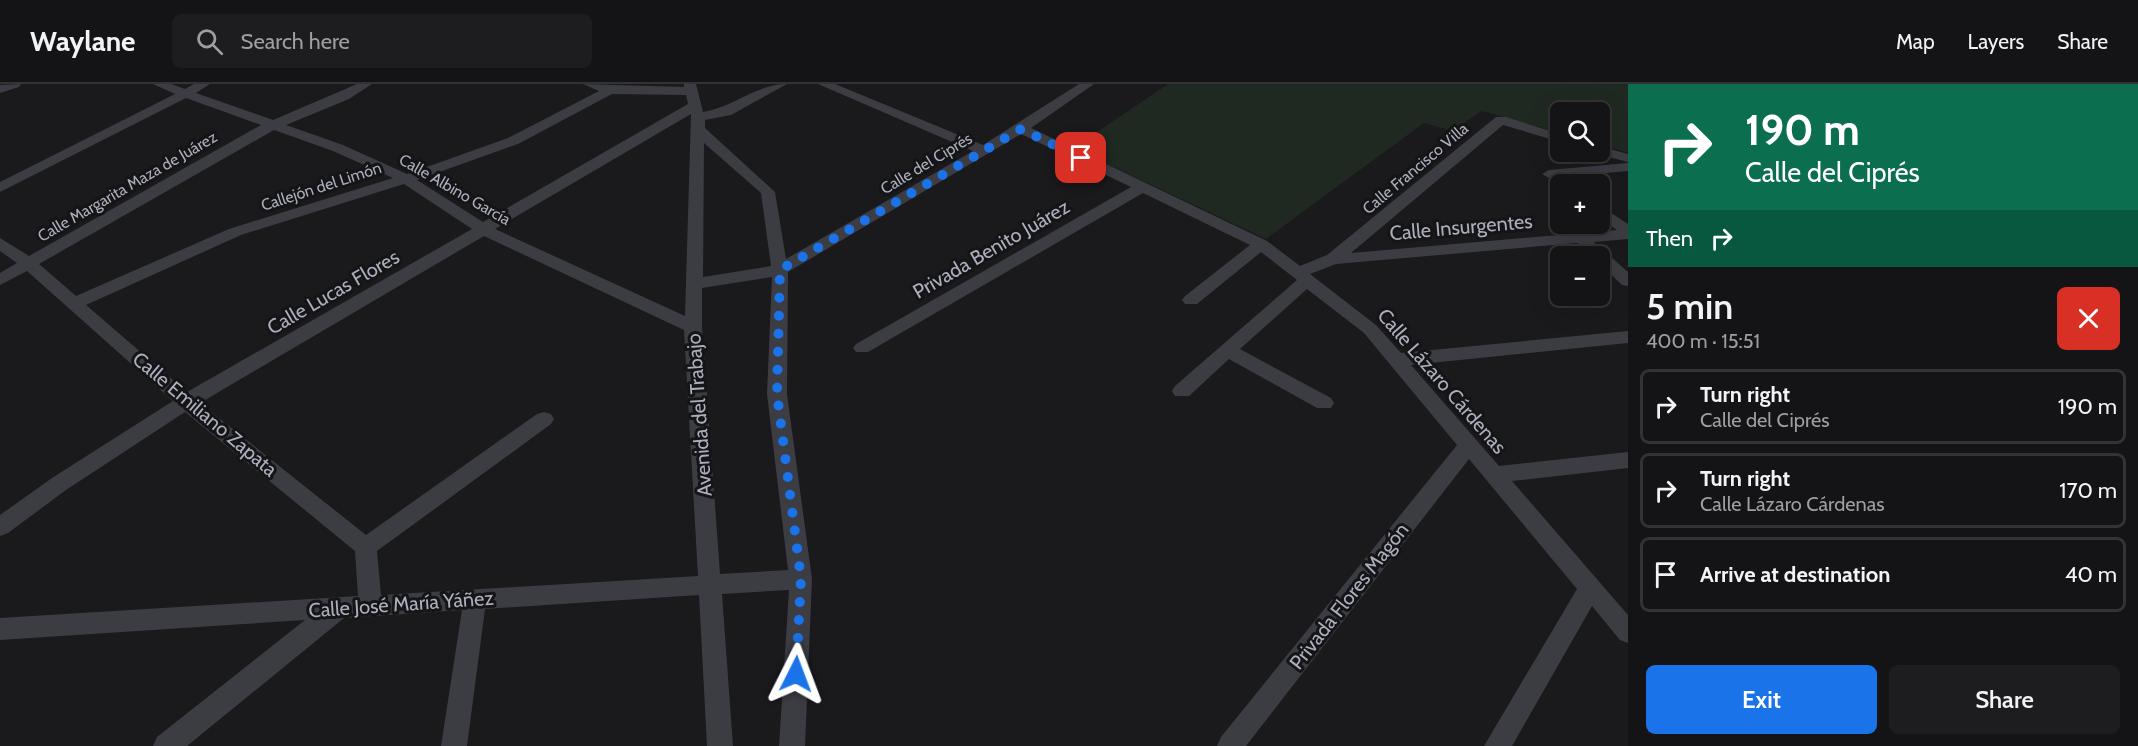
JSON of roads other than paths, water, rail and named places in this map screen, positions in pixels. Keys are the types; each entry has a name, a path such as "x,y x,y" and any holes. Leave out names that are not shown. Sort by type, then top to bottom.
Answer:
{"street":[{"path":"0,89 15,84"},
{"name":"Calle Albino García","path":"159,84 338,148 404,178 483,229 693,327"},
{"path":"0,188 204,84"},
{"name":"Calle Margarita Maza de Juárez","path":"0,280 256,132 344,96 366,84"},
{"path":"589,84 610,90 691,100 726,111 781,84"},
{"path":"824,84 982,150"},
{"name":"Calle del Ciprés","path":"780,270 1021,129 1078,86"},
{"name":"Callejón del Limón","path":"75,303 235,232 460,162 513,141 610,90"},
{"path":"691,100 768,192 780,270 777,394 801,579 792,746"},
{"name":"Calle Lucas Flores","path":"0,528 59,484 186,402 483,229 691,100"},
{"name":"Avenida del Trabajo","path":"691,100 693,327 712,586 720,746"},
{"name":"Calle Francisco Villa","path":"1182,391 1303,276 1332,259 1501,120 1550,135"},
{"name":"Calle Lázaro Cárdenas","path":"1021,129 1260,244 1370,329 1628,632"},
{"path":"1610,153 1628,158"},
{"path":"1550,175 1628,167"},
{"name":"Privada Benito Juárez","path":"862,348 1142,187"},
{"path":"1610,218 1628,232"},
{"name":"Calle Insurgentes","path":"1332,259 1628,232"},
{"path":"1581,238 1628,281"},
{"name":"Calle Emiliano Zapata","path":"0,243 75,303 186,402 366,546"},
{"path":"1191,300 1260,244"},
{"path":"693,284 780,270"},
{"path":"1397,360 1628,337"},
{"path":"1227,350 1324,403"},
{"path":"370,605 366,546 544,419"},
{"name":"Privada Flores Magón","path":"1230,746 1468,446"},
{"path":"1494,475 1628,460"},
{"name":"Calle José María Yáñez","path":"0,629 801,579"},
{"path":"1497,746 1590,588"},
{"path":"454,746 475,599"},
{"path":"166,746 340,607"},
{"path":"188,746 197,722"}]}
